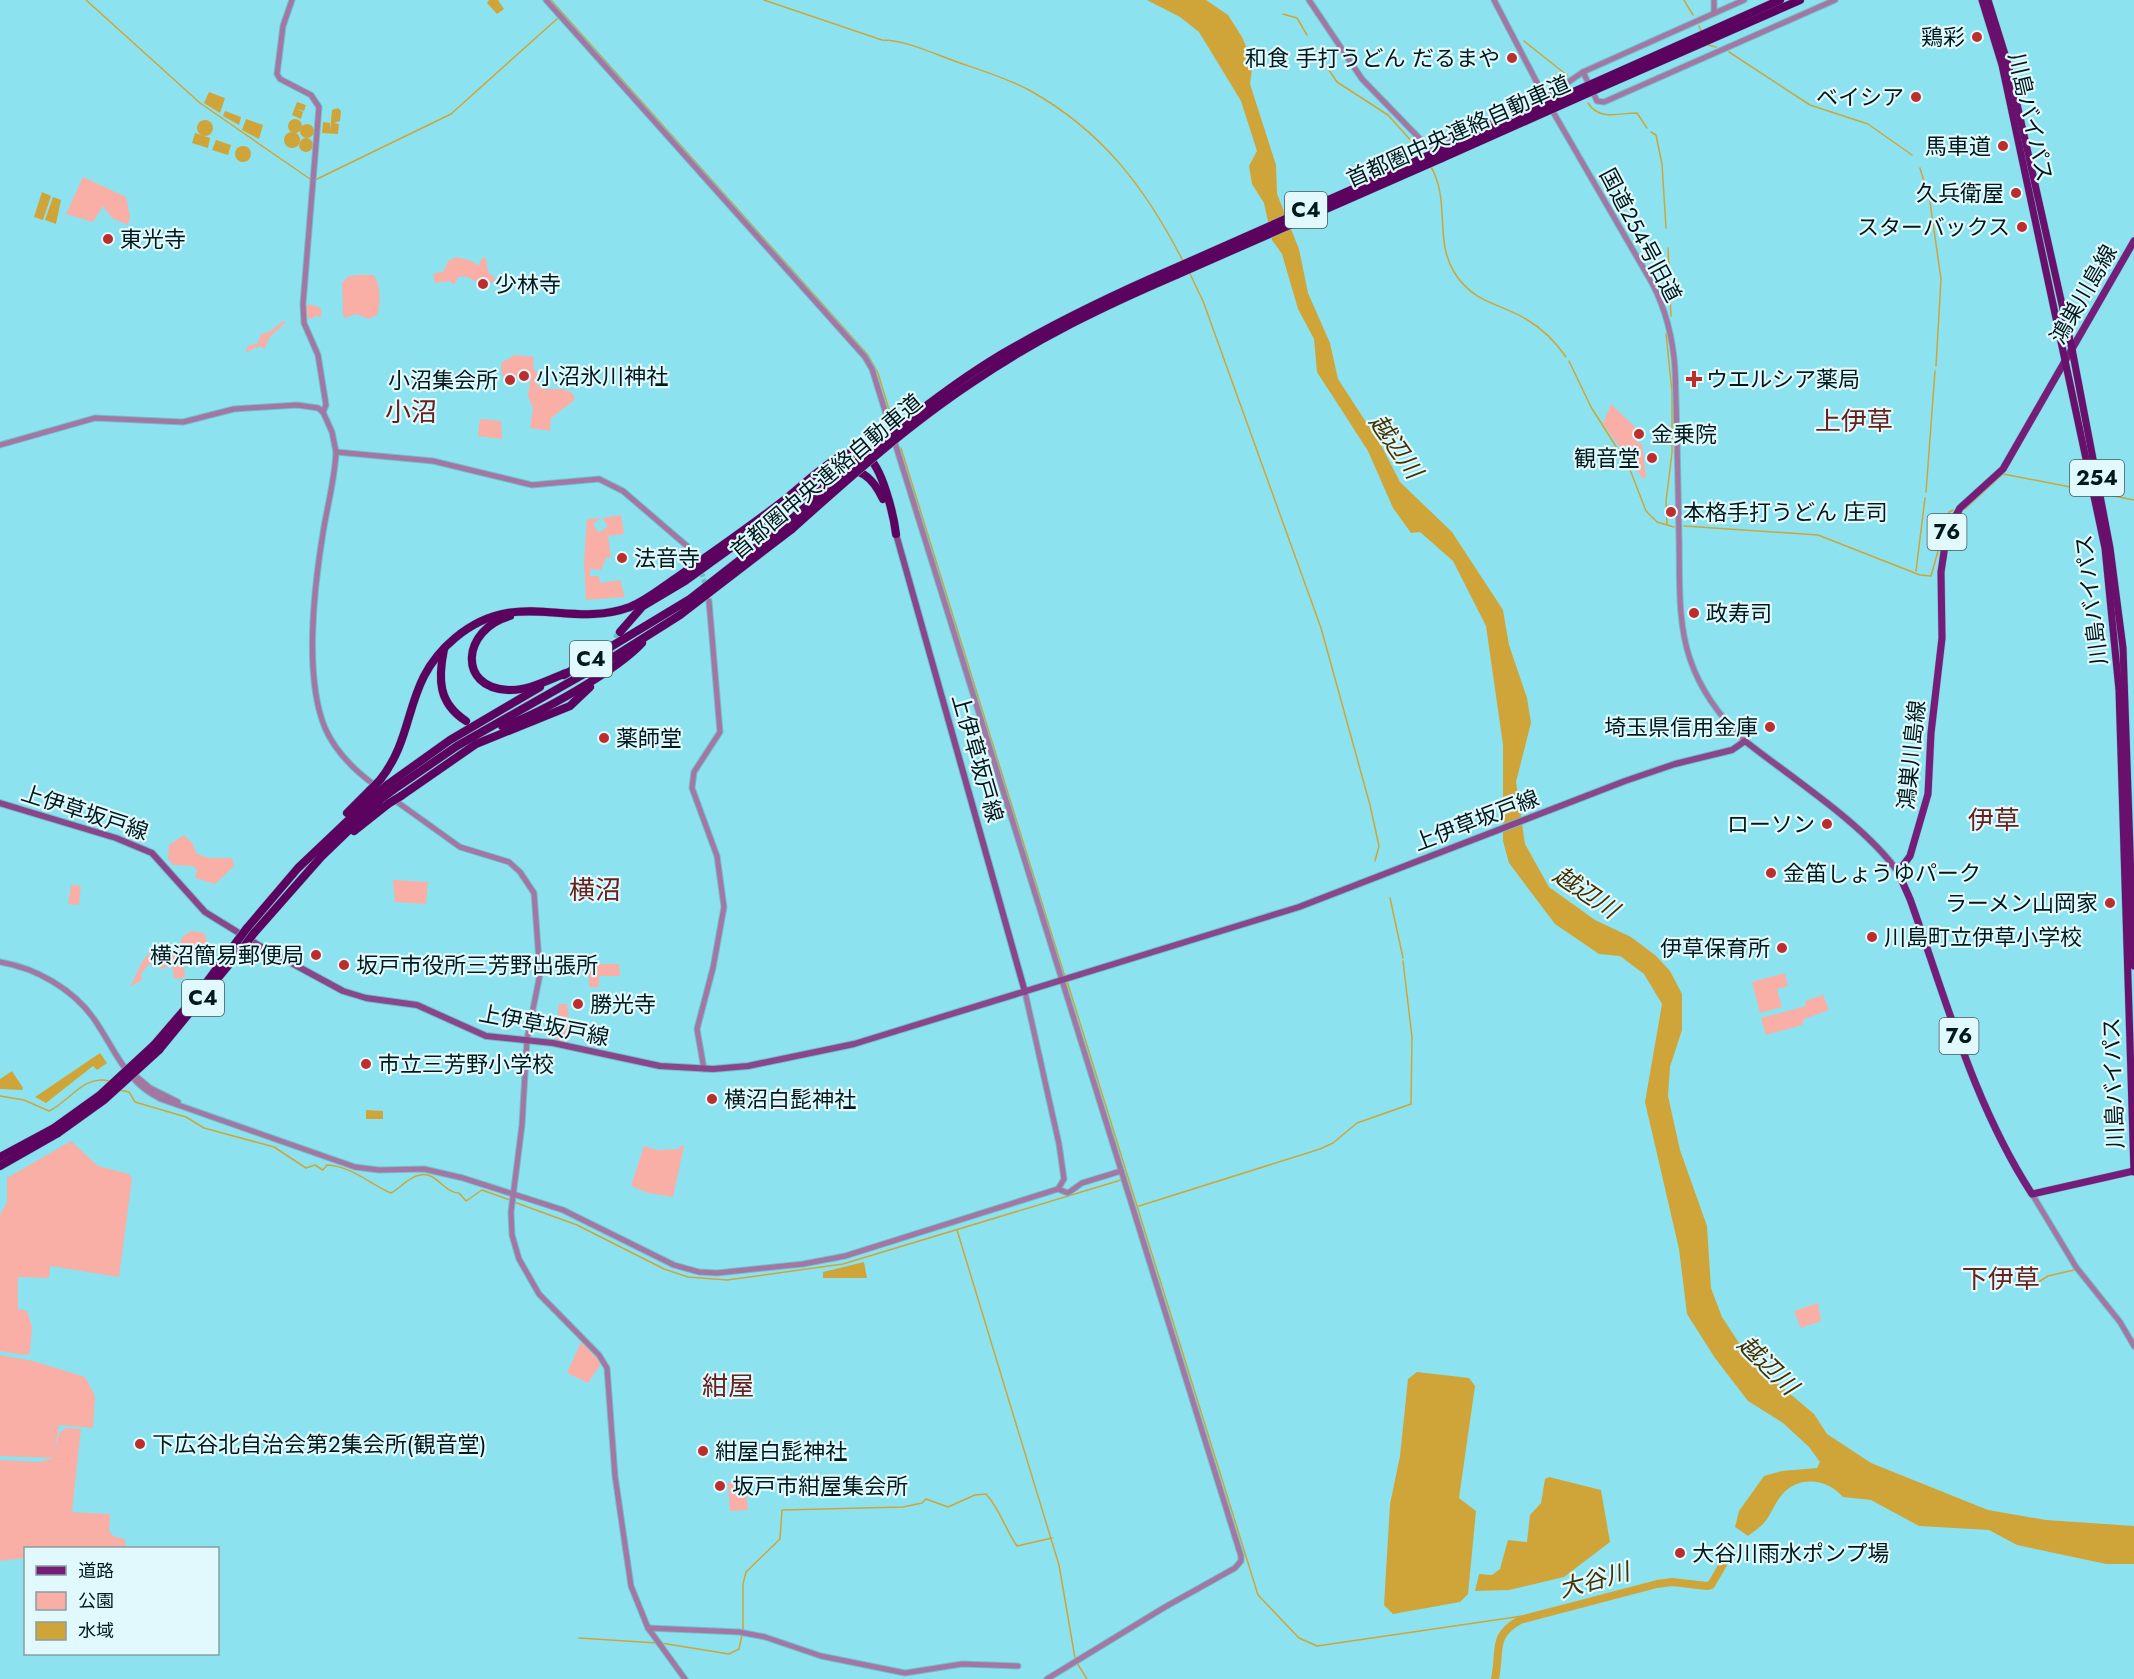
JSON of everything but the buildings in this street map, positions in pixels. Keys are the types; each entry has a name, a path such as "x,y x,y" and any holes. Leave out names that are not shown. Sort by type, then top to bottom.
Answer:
{"highway":[{"name":"首都圏中央連絡自動車道","path":"387,785 649,635 722,585 877,446 939,398 1002,354 1140,283 1670,53 1780,0"},
{"name":"首都圏中央連絡自動車道","path":"1728,27 1800,0"},
{"name":"川島バイパス","path":"1982,0 2002,64 2105,548 2116,648 2134,1171"},
{"name":"川島バイパス","path":"1988,0 2008,64 2072,349 2110,548 2123,648 2134,966"},
{"path":"379,797 387,785 423,674 445,647 476,623 507,612 532,609 602,614 633,605 729,543 844,454 854,453 867,456 877,466 896,534"},
{"path":"566,673 518,690 493,687 481,678 474,667 472,655 474,642 489,625 508,616 533,614 602,618 641,608 685,581 827,477 840,471 855,470 871,478 883,499 896,534"},
{"name":"首都圏中央連絡自動車道","path":"379,797 387,785 450,740 690,599 790,526"},
{"path":"620,632 641,608"},
{"path":"502,726 529,715 615,667 649,635"},
{"path":"445,647 439,675 441,690 449,706 466,721"},
{"path":"379,797 401,795 476,744 570,706 590,687"},
{"name":"C4","path":"251,931 379,797"},
{"name":"C4","path":"0,1166 56,1131 157,1048 251,931 298,868 379,797"},
{"name":"C4","path":"0,1157 56,1131"}],"main road":[{"name":"鴻巣川島線","path":"1898,872 1910,856 1929,794 1931,733 1942,638 1941,572 1947,532 1960,508 2003,469 2134,241"},
{"name":"上伊草坂戸線","path":"896,534 1025,992"},
{"name":"上伊草坂戸線","path":"0,803 116,838 152,853 171,871 205,912 260,946 343,991 366,998 417,1005 486,1036 527,1039 660,1066 704,1069 748,1066 855,1044 1299,907 1625,781 1674,764 1732,750 1745,741"},
{"path":"1745,741 1857,829 1883,853 1898,872"},
{"name":"76","path":"1898,872 1911,899 1986,1110 2003,1147 2032,1194"},
{"path":"2032,1194 2134,1171"}],"street":[{"path":"292,0 283,26 277,74 280,79 311,95 319,107 303,304 304,323 318,355 326,405 323,412"},
{"path":"546,0 865,357 872,369 1241,1561 1235,1568 1047,1679"},
{"path":"1309,0 1362,80 1428,146 1439,145 1545,98 1584,72 1744,0"},
{"name":"国道254号旧道","path":"1494,0 1545,98 1647,273 1668,322 1675,369 1679,566 1684,641 1697,678 1709,700 1726,723 1745,741"},
{"path":"1714,0 1714,13"},
{"path":"1584,72 1597,101 1604,102 1835,0"},
{"path":"0,445 104,416 183,422 234,409 297,405 318,408 323,412 332,432 336,452 316,576 314,617 317,694 325,727 339,753 365,778 449,841 468,851 509,862 528,882 536,898 541,960 527,1039 522,1125 513,1193 512,1235 523,1267 539,1294 599,1355 608,1368 615,1476 631,1586 648,1628 685,1679"},
{"path":"336,452 433,461 532,485 598,479 623,491 687,546"},
{"path":"704,1069 697,1029 713,968 723,907 718,860 694,795 692,782 694,771 720,732 709,601"},
{"path":"0,962 27,969 62,988 87,1010 124,1065 146,1085 210,1116 355,1167 379,1170 431,1170 513,1193 563,1210 674,1265 699,1272 717,1273 803,1264 845,1256 1058,1189 1068,1193 1082,1183 1121,1171"},
{"path":"1025,992 1059,1144 1064,1179 1058,1189"},
{"path":"2032,1194 2076,1267 2120,1322 2134,1346"},
{"path":"648,1628 739,1632 765,1637 821,1656 905,1672 962,1664 1018,1666"}],"green space":[{"path":"83,177 126,197 130,217 128,225 112,218 103,206 93,222 66,214"},
{"path":"457,257 472,261 478,266 483,257 486,258 488,272 495,278 494,282 478,283 470,278 458,277 454,285 450,281 435,283 433,274 444,271 448,261"},
{"path":"373,275 376,278 379,294 377,315 369,319 356,314 345,318 342,283 349,276"},
{"path":"309,304 321,308 321,318 316,315 312,319 308,318 305,307"},
{"path":"283,321 286,322 270,337 264,349 260,346 245,353 248,346 258,343 261,334 269,332"},
{"path":"515,355 534,357 533,366 538,376 536,383 542,389 563,389 572,393 575,398 551,418 550,431 530,428 533,408 528,396 530,381 526,370 520,371 517,379 515,376 502,376 501,363"},
{"path":"1611,404 1635,427 1637,443 1642,444 1646,477 1643,479 1603,424"},
{"path":"480,419 501,421 502,439 478,436"},
{"path":"621,515 624,534 608,536 611,557 606,558 601,570 590,569 590,576 599,576 600,583 620,580 625,597 586,600 584,560 587,519 601,518 593,524 599,533 608,526 602,518"},
{"path":"184,835 192,843 197,854 210,858 232,858 234,866 215,884 195,878 197,870 193,866 173,865 168,859 169,845"},
{"path":"393,880 428,882 426,904 395,902"},
{"path":"71,885 81,886 79,905 68,904"},
{"path":"191,931 204,933 208,945 193,961 184,964 185,977 174,978 172,965 162,969 149,964 141,974 142,980 130,987 143,960 152,950 169,955 178,952 182,937"},
{"path":"589,964 619,964 620,976 599,976 599,987 589,987"},
{"path":"1785,973 1788,986 1777,989 1782,1007 1760,1013 1752,982"},
{"path":"1823,995 1829,1010 1804,1019 1802,1025 1766,1035 1761,1018 1806,1006 1805,1001"},
{"path":"559,1004 567,1004 569,1024 566,1043 556,1041"},
{"path":"780,1092 787,1096 788,1109 776,1110 772,1099"},
{"path":"71,1141 98,1166 129,1174 132,1179 119,1277 50,1266 49,1278 18,1277 18,1309 27,1311 32,1327 30,1353 25,1355 0,1351 0,1215 7,1202 7,1178"},
{"path":"680,1145 684,1146 673,1197 648,1193 631,1186 644,1146 657,1150 679,1149"},
{"path":"1818,1303 1821,1321 1801,1328 1794,1311"},
{"path":"581,1342 600,1361 600,1365 588,1383 567,1373"},
{"path":"0,1355 33,1361 85,1377 95,1396 93,1428 59,1425 54,1455 59,1433 66,1428 81,1429 72,1512 110,1514 109,1531 113,1536 124,1539 127,1547 24,1547 24,1558 0,1561 0,1460 39,1462 54,1458 0,1456"},
{"path":"745,1482 748,1510 730,1511 728,1483"}],"water":[{"path":"489,0 498,0 504,9 497,14 487,3"},
{"path":"1147,0 1206,0 1228,15 1242,37 1253,62 1250,84 1276,165 1277,194 1299,249 1308,293 1330,343 1338,379 1381,445 1400,482 1452,532 1503,610 1509,645 1527,698 1531,723 1516,782 1525,844 1549,887 1595,920 1631,937 1655,955 1670,971 1682,994 1682,1030 1670,1067 1668,1096 1680,1150 1707,1226 1711,1288 1722,1317 1758,1367 1814,1414 1827,1434 1871,1463 1988,1510 2046,1520 2134,1526 2134,1564 2106,1564 2017,1545 1989,1530 1919,1526 1871,1500 1843,1497 1829,1486 1812,1482 1803,1482 1788,1489 1760,1527 1748,1536 1735,1527 1739,1511 1764,1476 1782,1471 1817,1468 1820,1462 1809,1447 1783,1423 1748,1401 1715,1358 1687,1314 1679,1249 1645,1102 1662,1004 1644,974 1620,956 1599,954 1555,924 1509,863 1503,841 1503,745 1486,626 1453,561 1420,532 1411,533 1393,508 1368,451 1317,372 1314,339 1298,309 1282,254 1272,240 1264,203 1252,184 1249,166 1257,151 1241,101 1199,32 1180,17"},
{"path":"209,92 225,98 220,113 204,103"},
{"path":"297,102 306,105 304,111 297,109 303,112 301,119 292,115"},
{"path":"338,108 341,111 340,121 334,123 339,124 338,134 322,133 323,122 330,123 330,131 332,110"},
{"path":"225,111 241,117 239,125 223,116"},
{"path":"246,119 263,125 259,139 242,130"},
{"path":"292,119 298,119 302,126 298,133 292,133 288,129 288,123"},
{"path":"205,120 211,122 213,128 211,134 205,136 199,134 197,128 199,122"},
{"path":"307,124 312,126 314,131 312,136 307,138 302,136 300,131 302,126"},
{"path":"292,132 300,140 292,148 284,140"},
{"path":"195,133 210,138 208,148 192,143"},
{"path":"306,138 311,140 313,145 311,150 306,152 301,150 299,145 301,140"},
{"path":"216,140 231,145 228,155 212,150"},
{"path":"240,146 246,146 251,154 249,160 240,162 235,157 235,151"},
{"path":"42,192 51,196 43,220 34,217"},
{"path":"53,197 61,200 56,224 45,220"},
{"path":"100,1053 107,1063 97,1070 93,1066 46,1103 35,1097"},
{"path":"12,1071 23,1088 22,1090 0,1089 0,1079"},
{"path":"366,1110 383,1111 383,1119 366,1119"},
{"path":"864,1262 867,1278 823,1278 823,1272"},
{"path":"1417,1372 1469,1378 1475,1386 1459,1498 1476,1511 1468,1594 1460,1602 1393,1614 1384,1605 1390,1504 1400,1456 1408,1379"},
{"path":"1549,1477 1601,1490 1610,1542 1564,1577 1509,1590 1475,1591 1479,1574 1492,1575 1500,1569 1508,1540 1527,1542 1530,1515 1541,1503 1545,1479"}],"waterway":[{"path":"86,0 200,103 310,179"},
{"path":"551,0 868,355 878,373 893,423"},
{"path":"764,0 882,40 910,45 993,74 1029,90 1055,106 1079,124 1120,164 1154,210 1183,261"},
{"path":"1684,0 1693,15"},
{"path":"1283,14 1297,18 1307,35"},
{"path":"315,180 451,114 558,18"},
{"path":"1699,26 1702,33"},
{"path":"1524,41 1568,76"},
{"path":"1708,45 1716,47"},
{"path":"1314,48 1337,82 1388,115 1423,154"},
{"path":"1729,52 1810,105 1868,124 1912,155"},
{"path":"1588,103 1593,109 1604,114 1637,113 1647,128"},
{"path":"1651,132 1656,135 1662,164 1666,228"},
{"path":"1430,165 1440,192 1443,233 1448,259 1461,282 1478,296 1538,327 1566,357"},
{"path":"1920,168 1930,202 1941,279 1936,366"},
{"path":"1668,248 1671,316"},
{"path":"1190,274 1203,301 1321,628 1370,805 1379,846 1375,861"},
{"path":"1666,334 1672,392 1672,453 1666,501 1667,524"},
{"path":"1569,361 1591,407 1629,467 1646,511 1657,522 1674,527"},
{"path":"1926,492 1935,371"},
{"path":"901,448 1065,977"},
{"path":"1965,509 2003,474 2086,490"},
{"path":"2109,495 2134,500"},
{"path":"1916,571 1925,498"},
{"path":"1684,526 1818,535 1920,575 1931,576 1949,512 1953,510"},
{"path":"1390,898 1403,958"},
{"path":"1139,1206 1320,1149 1333,1143 1357,1123 1411,1104 1412,1037 1403,961"},
{"path":"1067,981 1258,1595 1299,1638 1317,1646 1530,1615"},
{"path":"0,1096 24,1100 49,1111 84,1085 92,1081 109,1081"},
{"path":"119,1090 129,1092 135,1102 186,1117 204,1128 274,1147 306,1168 315,1165 323,1170 327,1165 336,1166 391,1193 412,1178 426,1175 431,1176 449,1190 459,1193 466,1201 482,1190 510,1200"},
{"path":"514,1202 577,1225 664,1269 688,1277 727,1280 843,1264 1121,1180"},
{"path":"957,1230 1059,1565 1075,1658"},
{"path":"2037,1283 2048,1276 2074,1270"},
{"path":"743,1630 743,1584 746,1572 780,1539 782,1510 903,1507 922,1503 926,1499 948,1507 975,1495 986,1494 1017,1546 1052,1538"},
{"name":"大谷川","path":"1495,1679 1501,1638 1511,1626 1520,1620 1657,1584 1672,1582 1711,1585 1729,1554"},
{"path":"661,1643 729,1654 739,1649 742,1635"},
{"path":"579,1638 657,1643"},
{"path":"1077,1663 1087,1679"}],"tunnel":[{"path":"687,546 699,564 706,587"},
{"path":"594,681 620,632"}],"place":[{"name":"鶏彩","path":"1977,37"},
{"name":"和食 手打うどん だるまや","path":"1512,58"},
{"name":"ベイシア","path":"1916,97"},
{"name":"馬車道","path":"2003,146"},
{"name":"久兵衛屋","path":"2016,193"},
{"name":"スターバックス","path":"2022,227"},
{"name":"東光寺","path":"108,239"},
{"name":"少林寺","path":"483,284"},
{"name":"小沼氷川神社","path":"524,376"},
{"name":"ウエルシア薬局","path":"1694,379"},
{"name":"小沼集会所","path":"510,380"},
{"name":"金乗院","path":"1639,434"},
{"name":"観音堂","path":"1652,458"},
{"name":"本格手打うどん 庄司","path":"1671,512"},
{"name":"法音寺","path":"622,558"},
{"name":"政寿司","path":"1694,613"},
{"name":"埼玉県信用金庫","path":"1770,727"},
{"name":"薬師堂","path":"604,738"},
{"name":"ローソン","path":"1827,824"},
{"name":"金笛しょうゆパーク","path":"1771,873"},
{"name":"ラーメン山岡家","path":"2110,903"},
{"name":"川島町立伊草小学校","path":"1872,937"},
{"name":"伊草保育所","path":"1782,948"},
{"name":"横沼簡易郵便局","path":"316,955"},
{"name":"坂戸市役所三芳野出張所","path":"344,965"},
{"name":"勝光寺","path":"578,1004"},
{"name":"市立三芳野小学校","path":"366,1064"},
{"name":"横沼白髭神社","path":"712,1099"},
{"name":"下広谷北自治会第２集会所(観音堂)","path":"140,1444"},
{"name":"紺屋白髭神社","path":"703,1451"},
{"name":"坂戸市紺屋集会所","path":"720,1486"},
{"name":"大谷川雨水ポンプ場","path":"1680,1553"}],"district":[{"name":"小沼","path":"411,412"},
{"name":"上伊草","path":"1854,421"},
{"name":"伊草","path":"1994,820"},
{"name":"横沼","path":"595,890"},
{"name":"下伊草","path":"2001,1279"},
{"name":"紺屋","path":"728,1386"}],"water label":[{"name":"越辺川","path":"1396,446"},
{"name":"越辺川","path":"1586,892"},
{"name":"越辺川","path":"1768,1365"}]}
